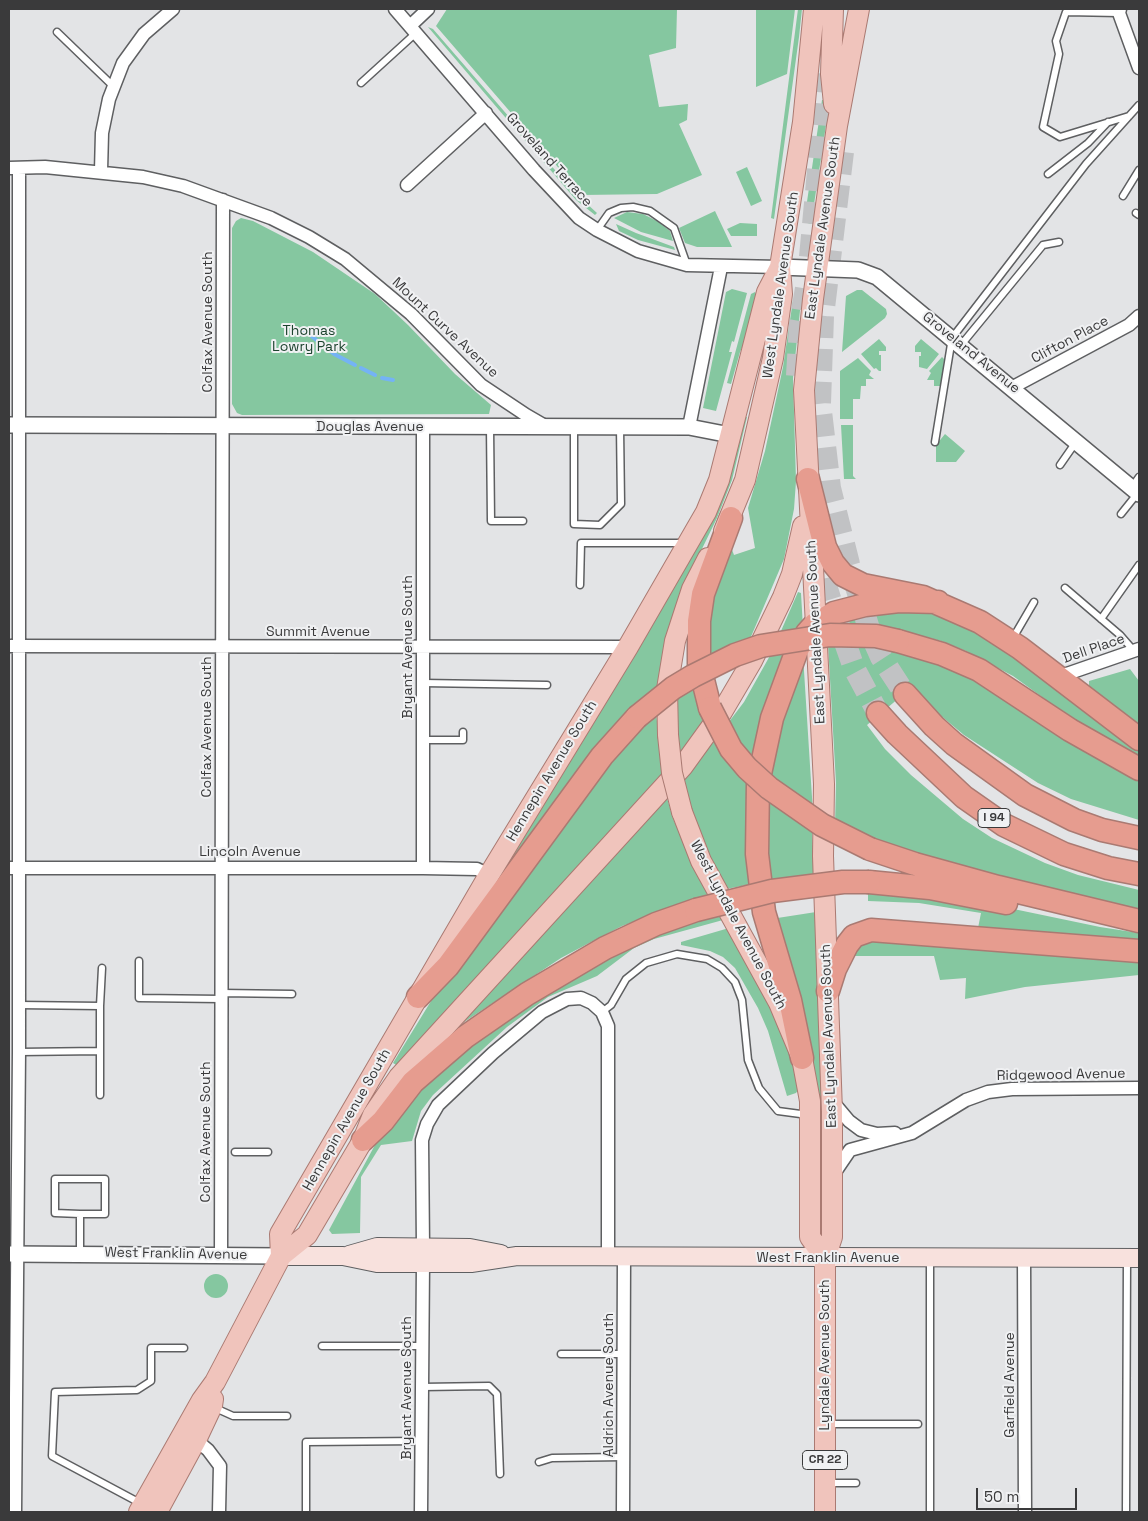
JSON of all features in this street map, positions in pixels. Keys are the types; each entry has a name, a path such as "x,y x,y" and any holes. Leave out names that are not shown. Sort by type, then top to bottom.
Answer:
{"highway":[{"path":"808,479 825,547 833,563 843,575 862,585 917,595 938,602 973,618 1011,641 1139,739"},
{"path":"731,518 703,594 699,622 699,664 710,708 734,753 769,788 822,825 870,849 915,864 998,887 1139,921"},
{"path":"802,1058 790,1000 763,906 756,849 759,771 772,718 797,650 815,624 834,613 865,605 899,601 938,602"},
{"path":"418,997 448,966 602,756 637,717 673,688 693,676 735,655 762,646 830,635 861,635 898,640 942,654 978,670 1077,734 1139,769"},
{"name":"I 94","path":"906,694 934,726 954,744 1025,795 1074,820 1102,830 1139,838"},
{"name":"I 94","path":"878,713 897,734 964,797 1004,825 1064,854 1108,868 1139,874"},
{"path":"363,1140 383,1121 413,1082 465,1037 527,994 604,948 656,924 696,910 772,890 842,882 869,882 930,888 1040,910 1139,926"},
{"path":"828,990 835,969 847,945 857,934 871,930 1139,951"}],"main road":[{"name":"West Lyndale Avenue South","path":"814,9 803,122 780,267 782,294 773,358 745,480 731,518 692,589 679,626 669,673 668,735 672,774 682,812 701,861 779,1003 802,1058 808,1079 810,1115 810,1236 825,1258"},
{"path":"833,9 831,74 837,126"},
{"name":"East Lyndale Avenue South","path":"825,1258 832,1236 832,1101 823,856 824,784 804,390 807,343 837,126 859,9"},
{"name":"Hennepin Avenue South","path":"281,1256 280,1234 489,875 628,648 689,543 713,497 767,292 780,267"},
{"name":"Hennepin Avenue South","path":"147,1510 202,1400 215,1382 281,1256 307,1235 363,1140 373,1115 419,1052 683,766 722,712 752,661 792,574 803,530 808,479"},
{"name":"West Franklin Avenue","path":"281,1256 344,1256 377,1263 423,1255 471,1263 517,1256 1133,1258"},
{"name":"Lyndale Avenue South","path":"825,1258 825,1512"},
{"name":"Hennepin Avenue South","path":"147,1510 196,1440 212,1406 215,1382"}],"street":[{"path":"100,171 102,133 113,86 123,63 144,34 173,9"},
{"name":"Groveland Terrace","path":"395,9 579,218 597,230 638,251 687,265 780,267"},
{"path":"414,29 428,9"},
{"path":"1120,11 1139,68"},
{"path":"406,185 486,113"},
{"name":"Mount Curve Avenue","path":"14,168 45,167 100,171 143,177 183,186 271,218 309,237 345,259 411,314 481,385 526,415 548,427"},
{"path":"14,168 14,957 18,1005 15,1041 13,1254 15,1512"},
{"name":"Colfax Avenue South","path":"221,1255 223,200"},
{"path":"689,428 720,267"},
{"name":"Groveland Avenue","path":"780,267 858,270 877,277 1137,488"},
{"name":"Clifton Place","path":"1013,387 1121,330 1139,316"},
{"name":"Douglas Avenue","path":"14,425 689,428 730,435"},
{"name":"Bryant Avenue South","path":"423,427 423,868"},
{"name":"Summit Avenue","path":"14,646 628,648"},
{"name":"Dell Place","path":"1058,677 1137,650"},
{"name":"Lincoln Avenue","path":"14,868 423,868 477,869 489,875"},
{"name":"Bryant Avenue South","path":"421,1512 422,1140 427,1124 438,1105 493,1053 554,1004 567,999 581,998 592,1003 602,1012"},
{"name":"Aldrich Avenue South","path":"602,1012 608,1026 616,1257 624,1354 623,1512"},
{"name":"Ridgewood Avenue","path":"832,1177 850,1150 907,1135 966,1100 988,1092 1012,1089 1139,1088"},
{"name":"Ridgewood Avenue","path":"832,1101 854,1126 869,1132 900,1132 931,1122"},
{"name":"West Franklin Avenue","path":"13,1254 281,1256"},
{"name":"Garfield Avenue","path":"1024,1258 1025,1512"},
{"path":"196,1440 208,1450 220,1466 219,1512"}],"lane":[{"path":"1120,11 1066,12 1056,41 1059,54 1043,127 1060,137 1130,116"},
{"path":"361,83 414,29"},
{"path":"57,32 113,86"},
{"path":"936,442 956,342 1086,164 1139,105"},
{"path":"1048,174 1088,143 1109,122"},
{"path":"1123,196 1139,170"},
{"path":"597,230 609,214 621,208 633,207 650,211 674,228 687,265"},
{"path":"956,342 1043,246 1059,242"},
{"path":"490,427 491,521 524,521"},
{"path":"574,427 574,524 600,525 620,504 620,428"},
{"path":"1060,465 1077,441"},
{"path":"1121,514 1137,488"},
{"path":"580,585 580,543 689,543"},
{"path":"1101,620 1139,565"},
{"path":"1065,588 1137,650"},
{"path":"1011,641 1034,602"},
{"path":"423,683 547,685"},
{"path":"462,684 462,692"},
{"path":"423,740 463,740 463,732"},
{"path":"602,1012 611,1005 626,979 646,963 678,954 706,959 722,968 735,982 742,1000 748,1060 759,1088 778,1111 810,1115"},
{"path":"139,961 139,998 292,994"},
{"path":"100,1095 102,968"},
{"path":"18,1005 100,1006"},
{"path":"15,1041 100,1051"},
{"path":"235,1152 268,1152"},
{"path":"55,1179 105,1180 105,1214 80,1214 55,1214 55,1179"},
{"path":"80,1214 80,1253"},
{"path":"930,1258 930,1512"},
{"path":"1126,1512 1133,1258"},
{"path":"322,1346 422,1346"},
{"path":"147,1510 52,1456 55,1392 137,1390 151,1381 151,1348 184,1348"},
{"path":"561,1354 624,1354"},
{"path":"422,1387 490,1386 497,1394 500,1474"},
{"path":"212,1406 233,1416 287,1416"},
{"path":"825,1424 918,1424"},
{"path":"306,1512 306,1442 422,1441"},
{"path":"539,1462 552,1458 624,1457"},
{"path":"825,1483 856,1483"}],"green space":[{"path":"447,9 677,9 676,48 649,55 659,107 688,104 687,120 679,124 702,175 657,194 582,195 436,26"},
{"path":"756,9 795,9 787,74 756,87"},
{"path":"798,9 802,9 799,37 774,219 771,218"},
{"path":"428,27 433,29 574,192 597,213 595,215 576,200"},
{"path":"822,100 826,100 826,125 811,224 804,222"},
{"path":"747,167 762,201 751,206 736,172"},
{"path":"715,211 732,247 697,247 685,243 679,228"},
{"path":"627,212 643,214 657,221 670,231 673,241 641,232 614,218"},
{"name":"Thomas Lowry Park","path":"241,218 253,221 313,252 375,294 455,374 491,405 489,414 242,415 237,413 232,404 232,228 236,221"},
{"path":"740,223 757,224 757,236 731,236 727,229"},
{"path":"616,224 674,247 675,250 638,240 619,231"},
{"path":"732,289 747,293 734,342 732,341 729,352 732,352 716,411 703,408 726,292"},
{"path":"857,290 862,290 886,309 887,314 885,318 842,352 846,296"},
{"path":"755,292 758,297 746,339 740,352 731,384 727,383 751,294"},
{"path":"793,300 801,301 793,378 796,481 794,509 784,559 750,639 703,658 702,629 731,547 734,555 755,548 748,508 765,451 783,367"},
{"path":"879,339 886,347 886,351 879,351 879,355 881,355 881,371 876,368 874,369 861,354"},
{"path":"921,339 939,354 927,369 919,367 921,352 915,352 915,346"},
{"path":"942,357 944,359 942,386 934,386 934,380 927,380 931,373 929,371"},
{"path":"858,358 871,371 869,375 874,379 866,379 866,386 861,386 860,399 853,399 853,419 840,419 840,371"},
{"path":"743,416 747,417 732,480 717,518 680,594 667,634 660,684 624,717 476,912 611,693"},
{"path":"841,425 853,425 853,476 856,479 844,479"},
{"path":"945,434 965,451 956,462 936,462 936,445"},
{"path":"798,592 801,593 803,628 781,631"},
{"path":"923,605 978,630 1139,750 1139,759 1071,718 1013,676 966,651 941,641 891,628 828,626 828,621"},
{"path":"828,644 862,644 939,660 1139,775 1139,820 1071,799 1038,783 964,735 934,710 912,687 867,725 885,749 911,775 963,819 992,838 1045,863 1078,875 1139,890 1139,911 933,862 835,826 836,783"},
{"path":"789,648 753,765 725,727 744,702 772,652"},
{"path":"803,655 807,718 813,813 764,776"},
{"path":"1130,669 1139,681 1139,729 1089,688 1089,681"},
{"path":"692,686 703,721 679,756 674,697"},
{"path":"656,712 663,776 398,1066 393,1063 436,993 613,757"},
{"path":"714,741 725,758 750,786 752,884 726,889 697,831 683,780"},
{"path":"761,795 812,831 814,874 764,881"},
{"path":"667,798 674,821 709,894 622,926 591,942 561,958 458,1026"},
{"path":"868,893 956,897 1100,927 1139,933 1139,944 977,933 981,913 919,903 868,901"},
{"path":"717,911 723,920 654,939 634,948 597,976 548,997 507,1027 433,1095 421,1111 412,1141 381,1145 361,1177 360,1233 332,1234 329,1230 382,1132 447,1058 617,948"},
{"path":"816,912 823,1106 819,1106 813,1060 771,919"},
{"path":"729,928 781,1023 800,1087 796,1093 787,1096 768,1031 758,1008 735,968 723,957 710,951 681,945 681,942"},
{"path":"861,939 1139,957 1139,975 1025,987 965,999 966,978 940,980 934,956 855,956 853,946"},
{"path":"216,1274 225,1277 228,1286 225,1295 216,1298 207,1295 204,1286 207,1277"}],"waterway":[{"path":"304,330 334,354 355,365"},
{"path":"361,368 375,375"},
{"path":"382,378 393,380"}],"tunnel":[{"path":"810,257 827,74"},
{"path":"843,152 823,316 820,403 830,488 849,564 870,632 881,657 905,694"},
{"path":"797,376 800,324 806,288"},
{"path":"818,546 824,579 854,668 878,713"}]}
